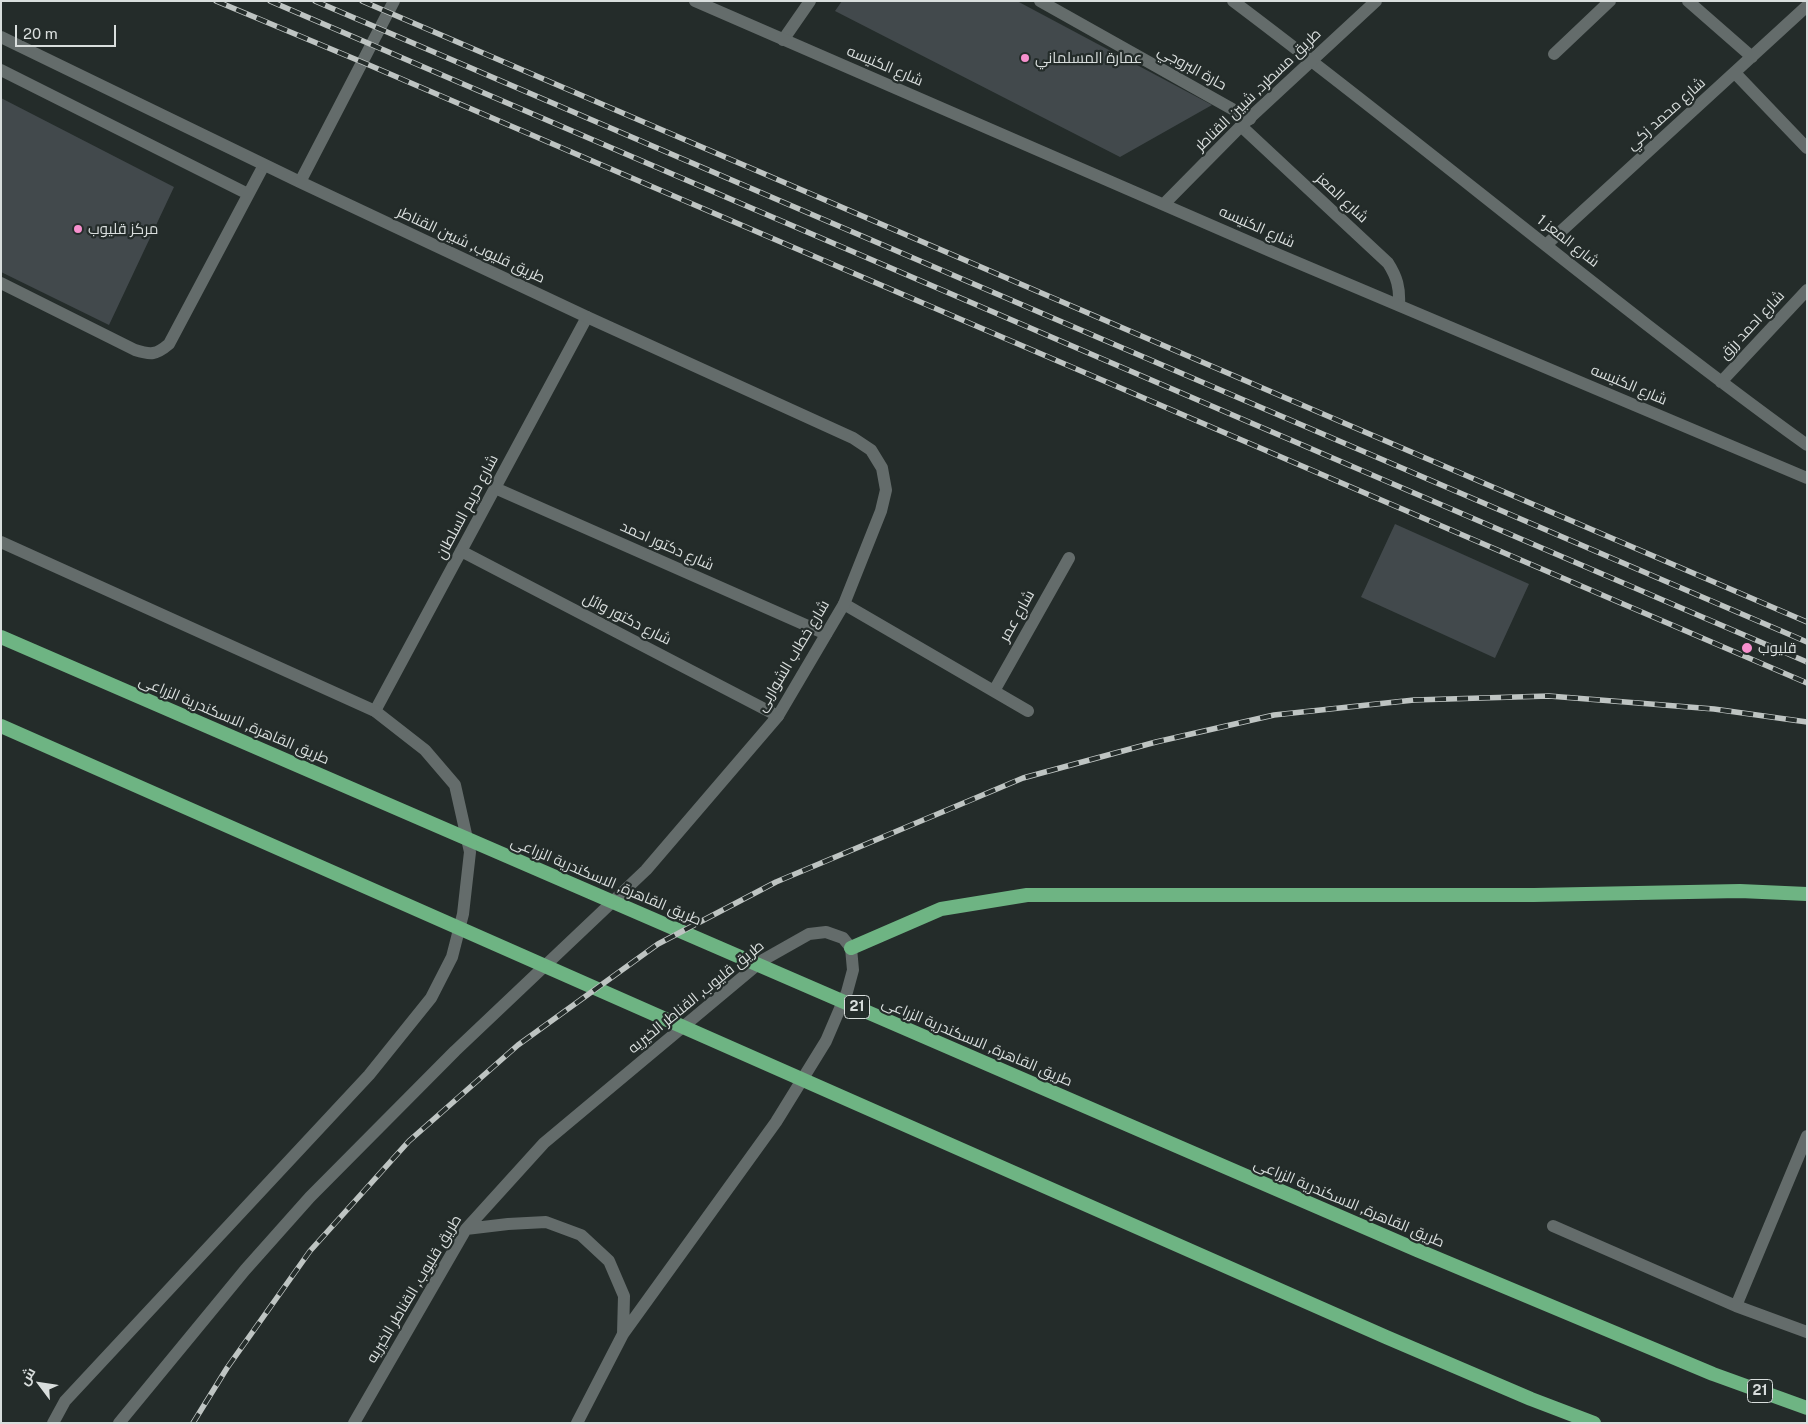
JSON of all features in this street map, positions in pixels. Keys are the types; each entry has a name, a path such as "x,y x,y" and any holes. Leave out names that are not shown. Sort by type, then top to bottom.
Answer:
{"highway":[{"name":"طريق القاهرة, الاسكندرية الزراعى","path":"1,637 1418,1250 1713,1374 1807,1408"},
{"path":"1,726 1386,1337 1531,1399 1594,1423"},
{"path":"851,948 941,909 1027,894 1534,895 1740,891 1807,894"}],"main road":[{"path":"300,182 394,1"},
{"name":"شارع الكنيسه","path":"695,1 1277,254 1807,478"},
{"path":"783,40 810,1"},
{"name":"حارة البروجي","path":"1040,1 1246,122"},
{"name":"شارع المعز 1","path":"1233,1 1721,382 1807,445"},
{"name":"طريق مسطرد, شبين القناطر","path":"1164,204 1246,122 1376,1"},
{"path":"1554,54 1610,1"},
{"path":"1688,1 1752,57"},
{"name":"شارع محمد زكي","path":"1546,245 1807,6"},
{"name":"طريق قليوب, شبين القناطر","path":"1,37 264,165 586,317 853,438 871,450 882,468 886,490 881,511"},
{"path":"1,70 248,194"},
{"path":"1736,73 1807,148"},
{"name":"شارع المعز","path":"1246,122 1388,263 1396,276 1400,290 1400,305"},
{"path":"1,283 135,350 147,354 160,352 169,344 264,165"},
{"name":"شارع احمد رزق","path":"1721,382 1807,290"},
{"name":"شارع حريم السلطان","path":"375,711 586,317"},
{"name":"شارع دكتور احمد","path":"495,488 826,634"},
{"name":"شارع خطاب الشواربى","path":"119,1423 245,1270 310,1197 455,1051 646,870 778,716 844,604 881,511"},
{"path":"1,542 375,711 424,750 455,785 470,852 463,914 452,956 431,998 369,1075 65,1401 53,1423"},
{"name":"شارع دكتور وائل","path":"461,551 778,716"},
{"name":"شارع عمر","path":"994,691 1069,558"},
{"path":"844,604 1028,711"},
{"name":"طريق قليوب, القناطر الخيريه","path":"354,1423 466,1229 544,1143 763,960 809,934 826,932 843,938 851,948"},
{"path":"578,1423 623,1334 776,1122 826,1041 848,992 853,970 851,948"},
{"path":"1736,1306 1807,1136"},
{"path":"466,1229 546,1222 581,1235 609,1261 624,1296 623,1334"},
{"path":"1553,1226 1736,1306 1807,1332"}],"building":[{"name":"عمارة المسلماني","path":"842,1 1017,1 1212,105 1120,157 835,11"},
{"name":"مركز قليوب","path":"1,98 174,187 109,325 1,272"},
{"path":"1395,524 1529,584 1495,658 1361,597"}],"railway":[{"path":"216,1 1807,683"},
{"path":"270,1 1807,662"},
{"path":"315,1 1807,642"},
{"path":"362,1 1807,622"},
{"path":"193,1423 227,1368 310,1251 409,1141 518,1045 658,944 776,882 1023,778 1156,742 1274,715 1414,700 1549,696 1714,709 1807,722"}],"place":[{"name":"عمارة المسلماني","path":"1025,58"},
{"name":"مركز قليوب","path":"78,229"},
{"name":"قليوب","path":"1747,648"}]}
